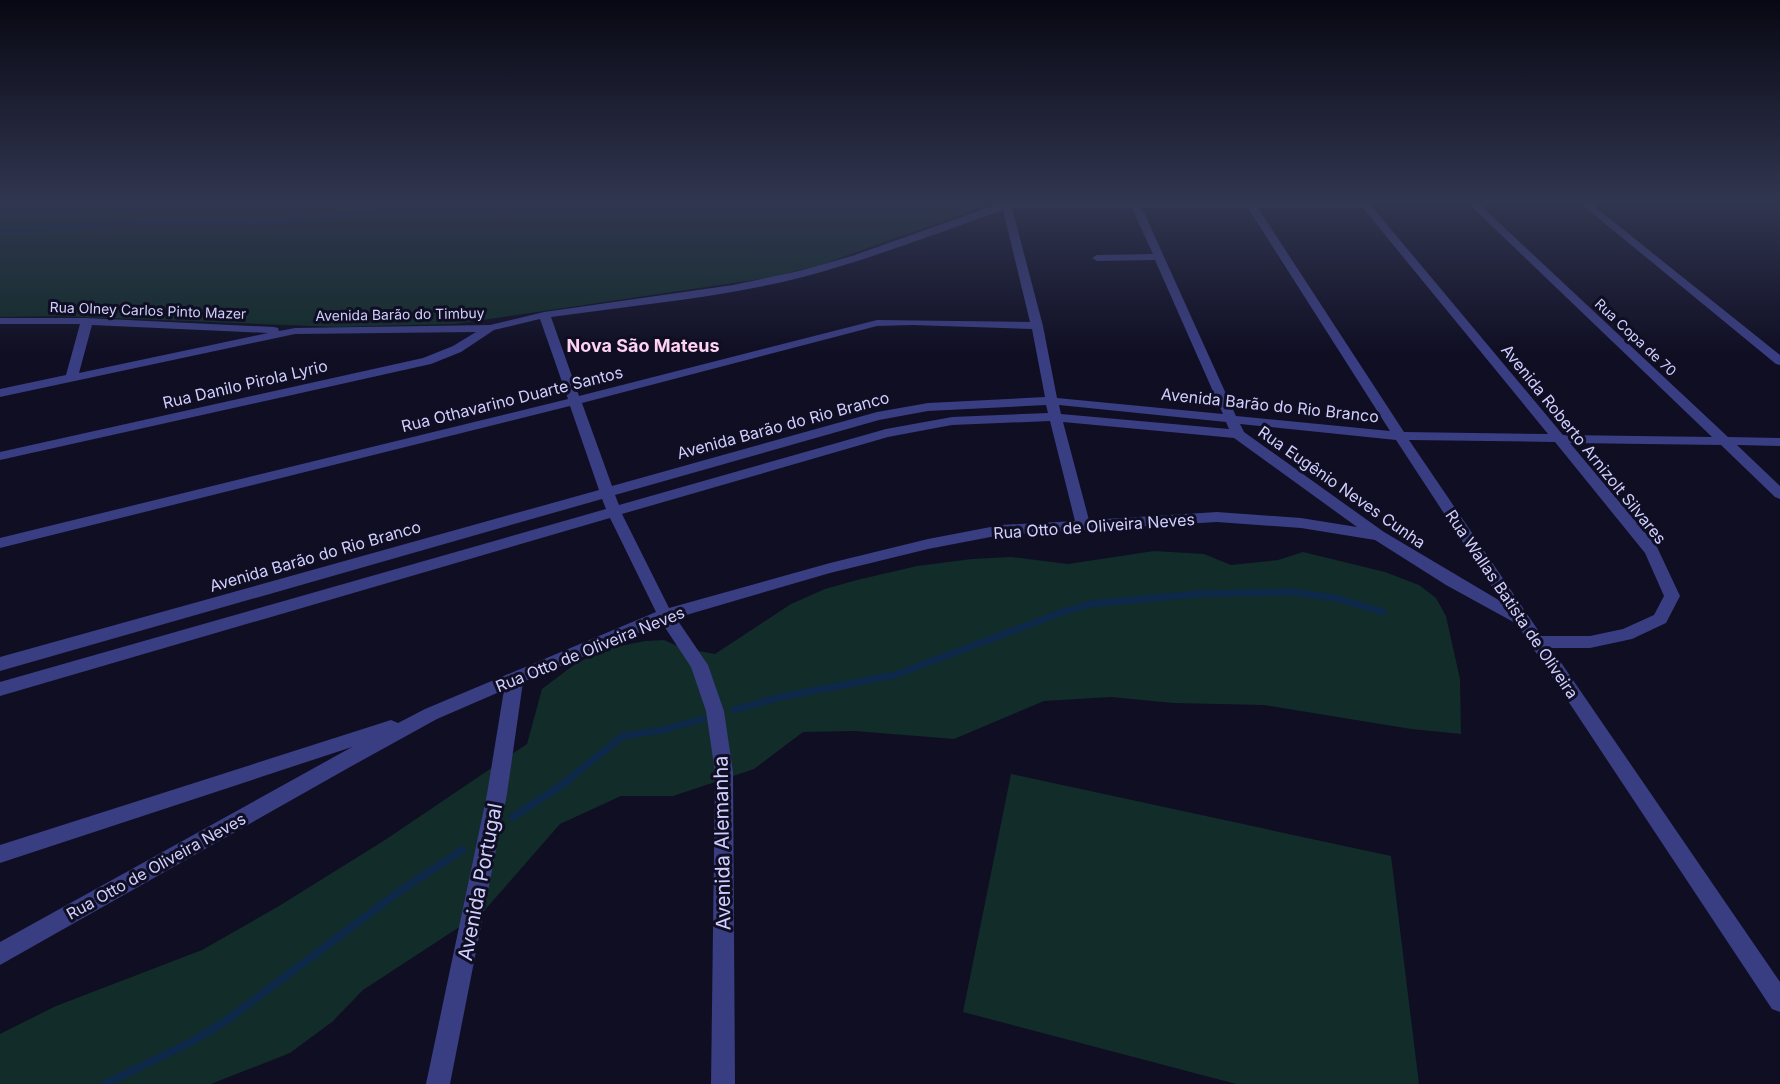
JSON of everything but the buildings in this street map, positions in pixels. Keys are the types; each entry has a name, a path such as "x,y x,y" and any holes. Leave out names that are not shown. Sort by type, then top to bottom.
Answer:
{"street":[{"name":"Avenida Barão do Timbuy","path":"0,393 295,331 490,328 544,315 733,288 801,274 861,254"},
{"path":"1019,254 1037,326 1055,417 1083,524"},
{"name":"Rua Eugênio Neves Cunha","path":"1157,254 1238,434 1379,536 1523,621"},
{"name":"Rua Wallas Batista de Oliveira","path":"1283,254 1523,621 1780,1001"},
{"name":"Avenida Roberto Arnizolt Silvares","path":"1406,254 1652,551 1672,596 1660,619 1626,635 1590,642 1538,642"},
{"name":"Rua Copa de 70","path":"1527,254 1780,494"},
{"path":"1647,254 1780,361"},
{"path":"1097,258 1159,257"},
{"name":"Avenida Alemanha","path":"544,315 614,512 665,615 699,665 715,711 724,772 723,1084"},
{"name":"Rua Olney Carlos Pinto Mazer","path":"0,321 87,321 295,331"},
{"path":"72,377 87,321"},
{"name":"Rua Othavarino Duarte Santos","path":"0,543 575,401 877,323 1037,326"},
{"name":"Rua Danilo Pirola Lyrio","path":"0,456 427,361 457,349 490,328"},
{"name":"Avenida Barão do Rio Branco","path":"0,664 876,416 928,407 1053,401 1400,436 1727,443 1780,442"},
{"path":"876,416 886,433"},
{"name":"Avenida Barão do Rio Branco","path":"0,690 886,433 952,422 1055,417 1238,434"},
{"name":"Rua Otto de Oliveira Neves","path":"0,954 431,714 665,615 830,568 928,544 1001,530 1217,517 1300,523 1379,536"},
{"name":"Avenida Portugal","path":"438,1084 497,794 515,679"},
{"path":"0,854 431,714"}],"green space":[{"path":"0,254 852,254 817,266 768,278 455,324 336,327 58,316 0,317"},
{"path":"1154,551 1204,554 1231,565 1278,560 1303,552 1385,572 1419,585 1436,598 1446,616 1460,679 1461,734 1411,729 1264,705 1173,703 1111,697 1044,701 954,739 855,731 803,732 754,769 673,796 621,796 560,824 484,911 363,990 332,1022 290,1053 211,1084 0,1084 0,1034 56,1006 202,950 279,906 385,840 527,744 542,689 575,664 605,649 645,641 664,640 682,648 715,654 791,604 825,589 917,566 1011,557 1068,564"},
{"path":"1011,774 1391,856 1419,1084 1236,1084 963,1012"}],"waterway":[{"path":"734,710 781,697 895,675 1060,613 1090,604 1197,594 1292,592 1336,598 1383,612"},
{"path":"565,782 623,736 663,730 703,719"},
{"path":"513,817 568,781"},
{"path":"105,1084 191,1042 227,1020 400,891 462,850"}],"district":[{"name":"Nova São Mateus","path":"643,345"}]}
